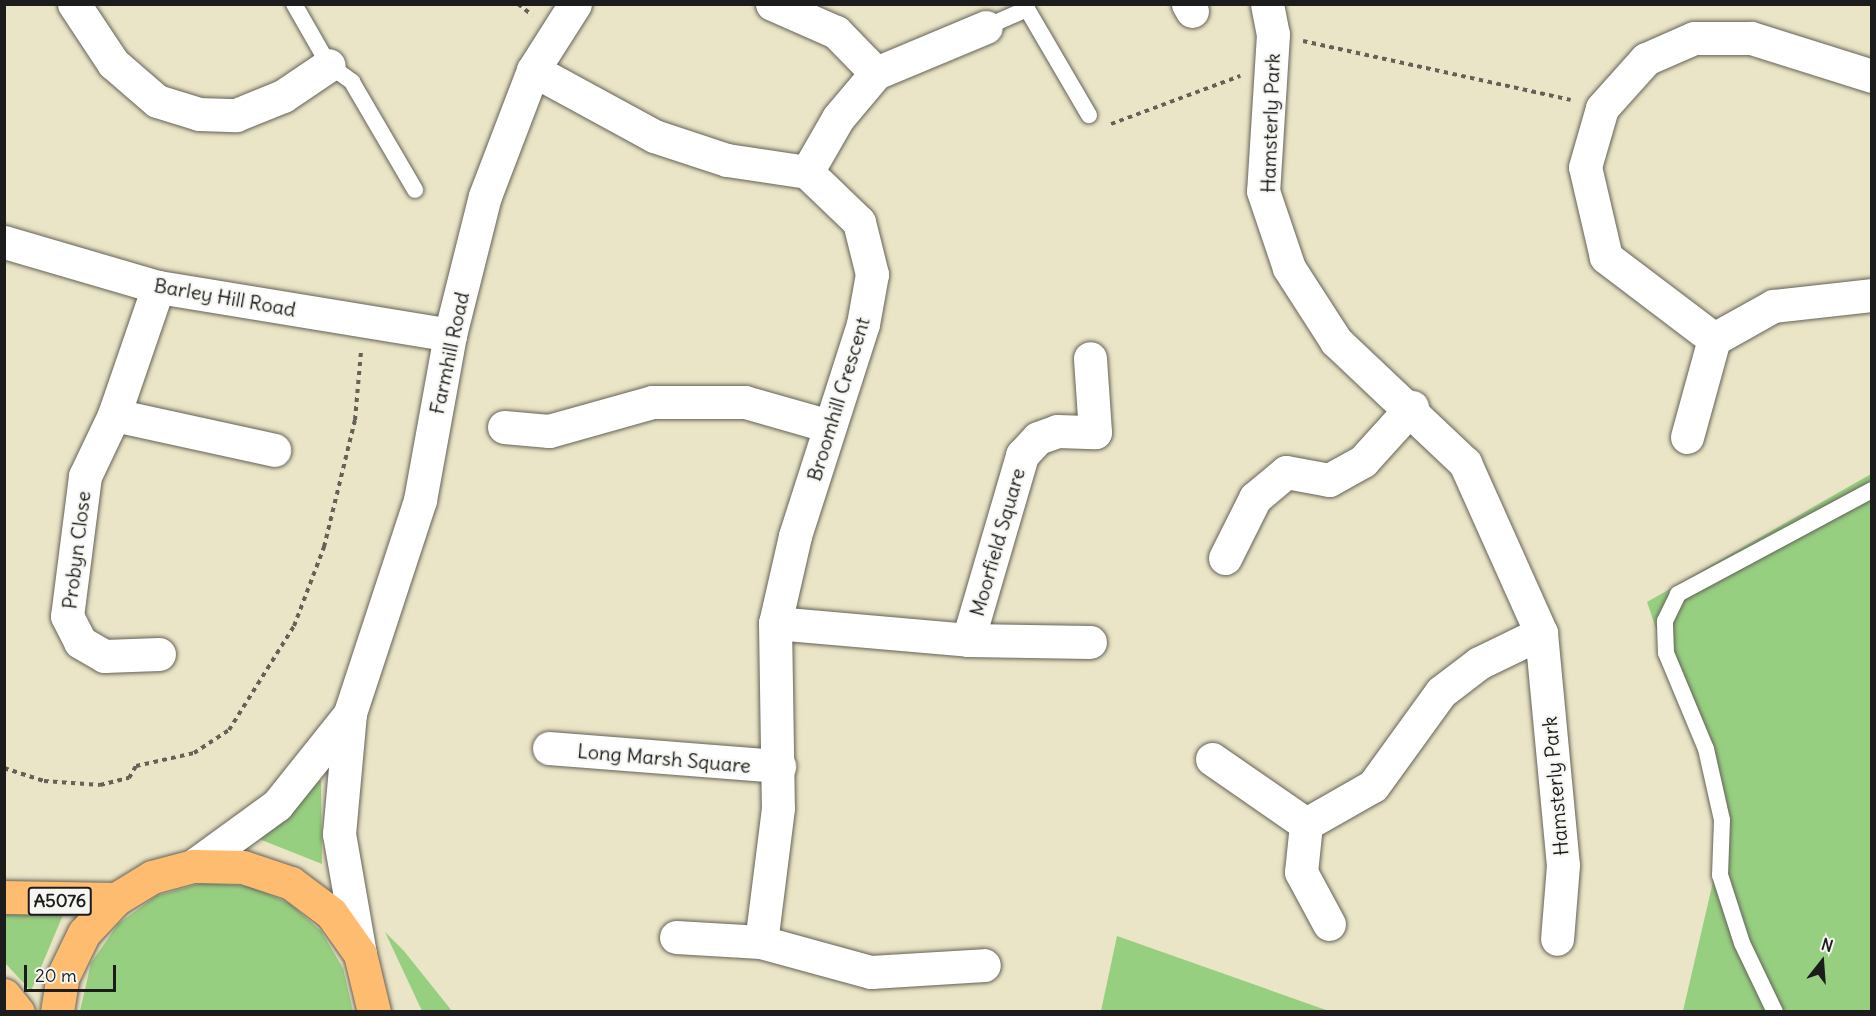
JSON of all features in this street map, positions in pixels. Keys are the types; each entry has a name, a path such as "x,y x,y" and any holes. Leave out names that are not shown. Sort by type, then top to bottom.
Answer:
{"main road":[{"path":"57,1011 63,976 84,933 116,899 152,878 193,866 243,867 291,883 331,913 368,983 389,1011"},
{"name":"A5076","path":"4,897 116,899"},
{"path":"4,996 18,1011"}],"street":[{"path":"74,4 113,63 157,101 199,114 236,115 283,96 329,65"},
{"name":"Farmhill Road","path":"368,983 339,834 351,713 420,500 450,335 485,196 533,70 575,4"},
{"path":"772,4 836,32 876,73"},
{"name":"Hamsterly Park","path":"1270,20 1271,72 1263,191 1289,268 1336,342 1412,407 1466,463 1541,633 1563,865 1557,939"},
{"path":"533,70 654,136 727,160 807,171 838,118 876,73 986,27"},
{"path":"1714,339 1606,256 1585,167 1602,108 1646,59 1694,38 1751,38 1872,76"},
{"name":"Broomhill Crescent","path":"762,942 778,766 776,623 829,426 863,324 872,274 859,222 807,171"},
{"name":"Barley Hill Road","path":"4,242 158,287 450,335"},
{"name":"Probyn Close","path":"158,287 114,415 85,476 67,616 80,642 104,656 159,654"},
{"path":"1687,437 1714,339 1773,306 1872,295"},
{"name":"Moorfield Square","path":"968,640 1022,455 1038,438 1057,431 1095,432 1090,358"},
{"path":"504,427 549,431 652,402 745,402 829,426"},
{"path":"1226,558 1255,498 1286,472 1329,480 1363,461 1412,407"},
{"path":"114,415 274,450"},
{"name":"Moorfield Square","path":"776,623 968,640 1090,642"},
{"path":"1306,824 1373,786 1441,692 1479,663 1541,633"},
{"name":"Farmhill Road","path":"193,866 277,805 351,713"},
{"name":"Long Marsh Square","path":"549,748 778,766"},
{"path":"1212,759 1306,824"},
{"path":"1306,824 1301,872 1329,924"},
{"path":"676,937 762,942 871,972 984,965"}],"lane":[{"path":"294,4 329,65 352,82 416,190"},
{"path":"986,27 1027,9 1089,115"},
{"path":"1775,1011 1742,943 1720,875 1722,820 1706,749 1666,654 1665,621 1678,594 1872,490"}],"path":[{"path":"1270,20 1602,108"},
{"path":"1089,115 1114,126 1238,76 1271,72"},
{"path":"5,770 44,781 100,785 129,778 136,766 194,753 230,730 294,626 324,547 355,420 363,321"}],"green space":[{"path":"1871,474 1871,1011 1683,1011 1725,830 1647,602"},
{"path":"313,779 321,781 322,864 254,837"},
{"path":"202,883 249,886 289,903 321,931 343,968 353,1011 80,1011 91,963 118,924 156,896"},
{"path":"5,906 63,915 31,991 5,963"},
{"path":"385,932 404,951 452,1011 422,1011"},
{"path":"1117,936 1329,1011 1101,1011"}]}
